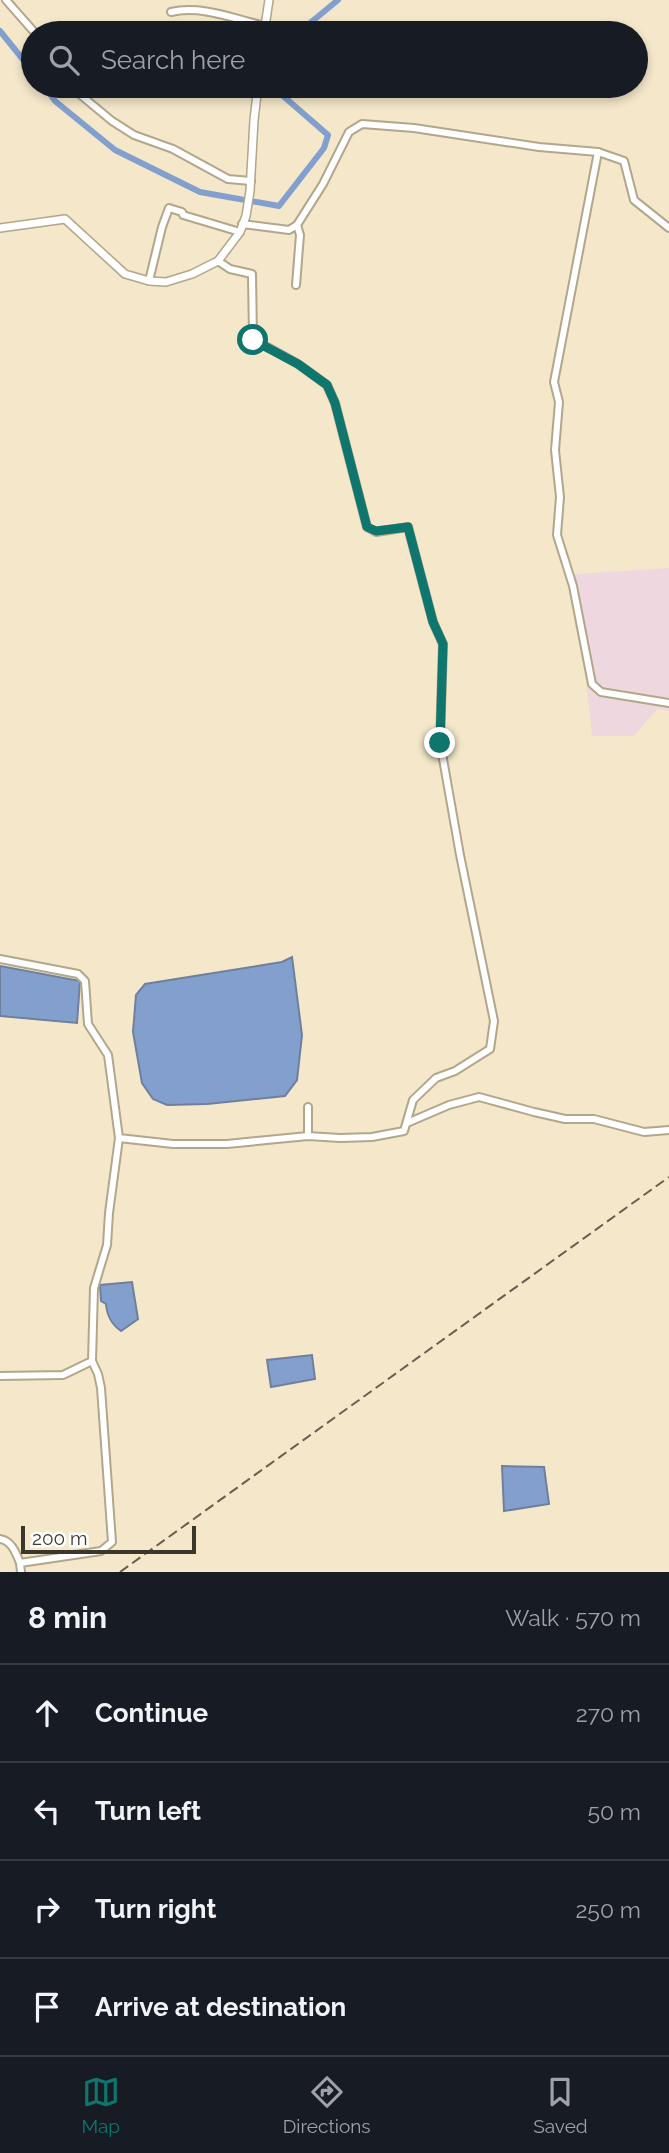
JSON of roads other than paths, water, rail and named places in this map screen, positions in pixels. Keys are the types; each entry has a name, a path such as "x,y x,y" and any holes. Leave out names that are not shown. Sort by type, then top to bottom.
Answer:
{"street":[{"path":"6,0 24,21"},
{"path":"266,21 269,0"},
{"path":"171,12 199,10 235,21"},
{"path":"84,98 134,135 180,153 228,179 251,181"},
{"path":"0,228 65,219 125,274 149,281 166,282 192,274 218,261 243,224 250,191 257,98"},
{"path":"149,281 169,208 182,212 183,215 289,230 297,225 323,184 349,132 362,124 414,128 539,147 598,152 624,161 634,200 669,228"},
{"path":"598,152 554,382 559,402 555,450 560,497 557,535 573,586 592,684 601,692 669,703"},
{"path":"296,285 300,235 297,225"},
{"path":"120,1138 173,1144 227,1144 308,1136 372,1137 404,1131 413,1101 436,1078 455,1071 490,1049 494,1021 440,743 443,644 433,622 408,527 376,531 367,527 335,403 327,385 298,364 253,340 252,274 230,269 218,261"},
{"path":"0,959 78,974 85,981 88,1024 108,1055 120,1138 107,1245 94,1288 92,1361 100,1388 112,1542 101,1551 20,1563"},
{"path":"407,1123 449,1105 479,1097 565,1119 594,1119 644,1132 669,1130"},
{"path":"308,1107 308,1136"},
{"path":"0,1376 63,1375 92,1361"},
{"path":"0,1539 13,1548 21,1572"}],"water":[{"path":"292,957 302,1035 297,1080 285,1096 167,1105 153,1099 142,1083 133,1032 136,995 145,984 282,962"},
{"path":"0,966 80,981 77,1023 0,1016"},
{"path":"132,1282 138,1319 121,1331 112,1323 106,1304 101,1301 100,1285"},
{"path":"312,1355 315,1379 271,1387 267,1360"},
{"path":"502,1466 544,1467 549,1504 504,1511"}],"waterway":[{"path":"313,21 338,0"},
{"path":"0,31 21,57"},
{"path":"53,98 115,150 200,192 279,206 324,148 328,135 285,98"}],"railway":[{"path":"120,1572 669,1177"}]}
